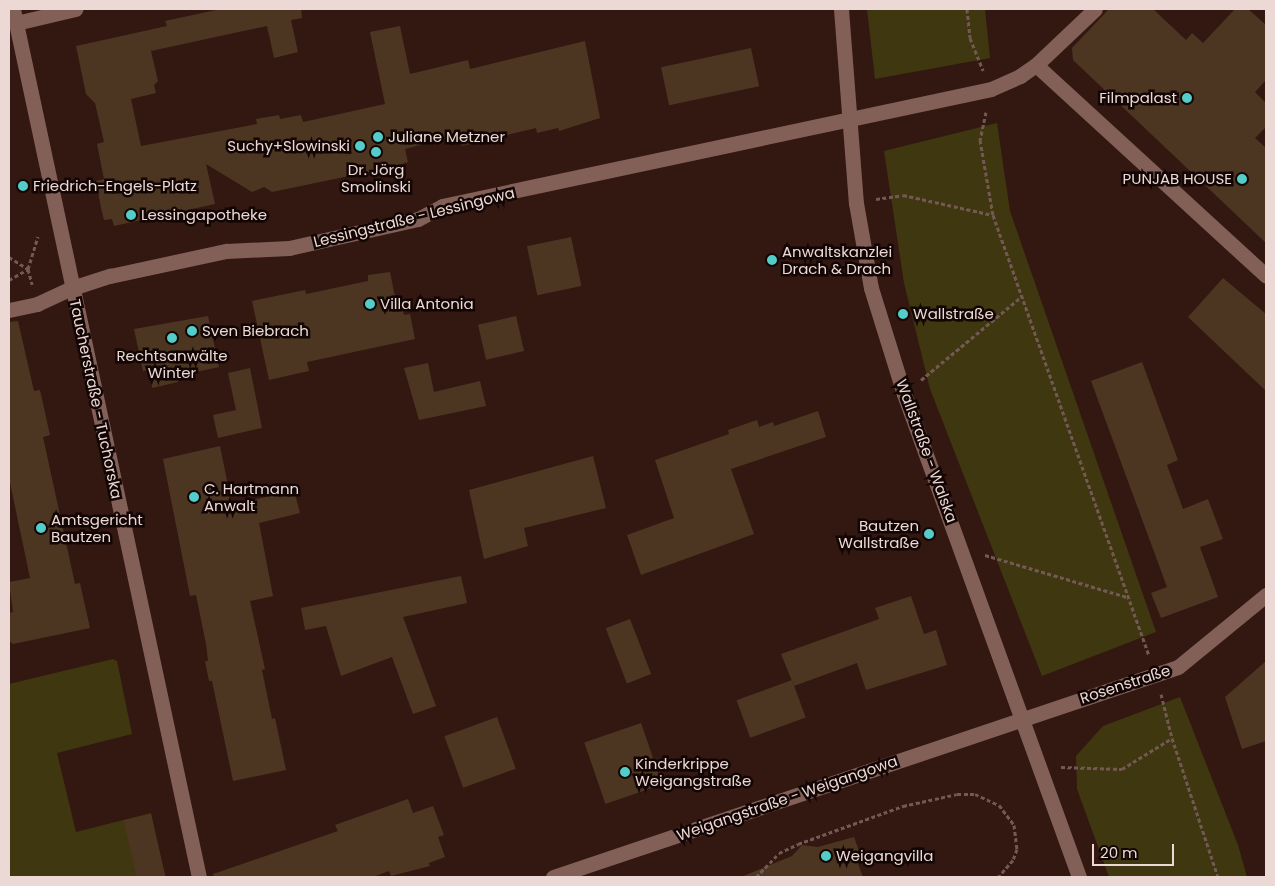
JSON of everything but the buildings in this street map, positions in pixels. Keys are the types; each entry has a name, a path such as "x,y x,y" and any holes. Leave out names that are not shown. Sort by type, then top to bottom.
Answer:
{"street":[{"path":"15,16 75,9"},
{"name":"Wallstraße - Walska","path":"841,9 851,118 856,203 872,288 904,394 963,548 1022,719 1080,877"},
{"name":"Lessingstraße - Lessingowa","path":"9,310 37,304 72,288 226,251 289,248 418,219 442,206 991,89 1020,76 1036,64 1095,9"},
{"name":"Taucherstraße - Tuchorska","path":"15,16 16,59 72,288 199,877"},
{"path":"1036,64 1266,276"},
{"name":"Rosenstraße","path":"1022,719 1178,667 1266,594"},
{"name":"Weigangstraße - Weigangowa","path":"553,877 1022,719"}],"path":[{"path":"967,9 970,38 991,89 980,140 993,215 1156,674 1172,738 1218,877"},
{"path":"856,203 902,195 993,215"},
{"path":"9,257 28,269 37,304"},
{"path":"9,280 28,269 31,264"},
{"path":"904,394 1021,297"},
{"path":"963,548 1128,597"},
{"path":"1042,773 1067,765 1122,769 1172,738"},
{"path":"756,877 778,853 798,844 903,806 957,794 975,794 993,802 1008,814 1014,825 1017,849 1013,860 998,877"}],"shaded area":[{"path":"867,9 985,9 990,58 875,79"},
{"path":"997,123 1010,211 1156,632 1042,676 930,389 904,283 884,151"},
{"path":"113,659 117,661 132,734 57,753 76,832 151,813 165,877 9,877 9,684"},
{"path":"1180,697 1238,845 1247,877 1109,877 1077,789 1076,756 1103,726"}],"place":[{"name":"Filmpalast","path":"1187,98"},
{"name":"Juliane Metzner","path":"378,137"},
{"name":"Suchy+Slowinski","path":"360,146"},
{"name":"Dr. Jörg Smolinski","path":"376,152"},
{"name":"PUNJAB HOUSE","path":"1242,179"},
{"name":"Friedrich-Engels-Platz","path":"23,186"},
{"name":"Lessingapotheke","path":"131,215"},
{"name":"Anwaltskanzlei Drach & Drach","path":"772,260"},
{"name":"Villa Antonia","path":"370,304"},
{"name":"Wallstraße","path":"903,314"},
{"name":"Sven Biebrach","path":"192,331"},
{"name":"Rechtsanwälte Winter","path":"172,338"},
{"name":"C. Hartmann Anwalt","path":"194,497"},
{"name":"Amtsgericht Bautzen","path":"41,528"},
{"name":"Bautzen Wallstraße","path":"929,534"},
{"name":"Kinderkrippe Weigangstraße","path":"625,772"},
{"name":"Weigangvilla","path":"826,856"}]}
